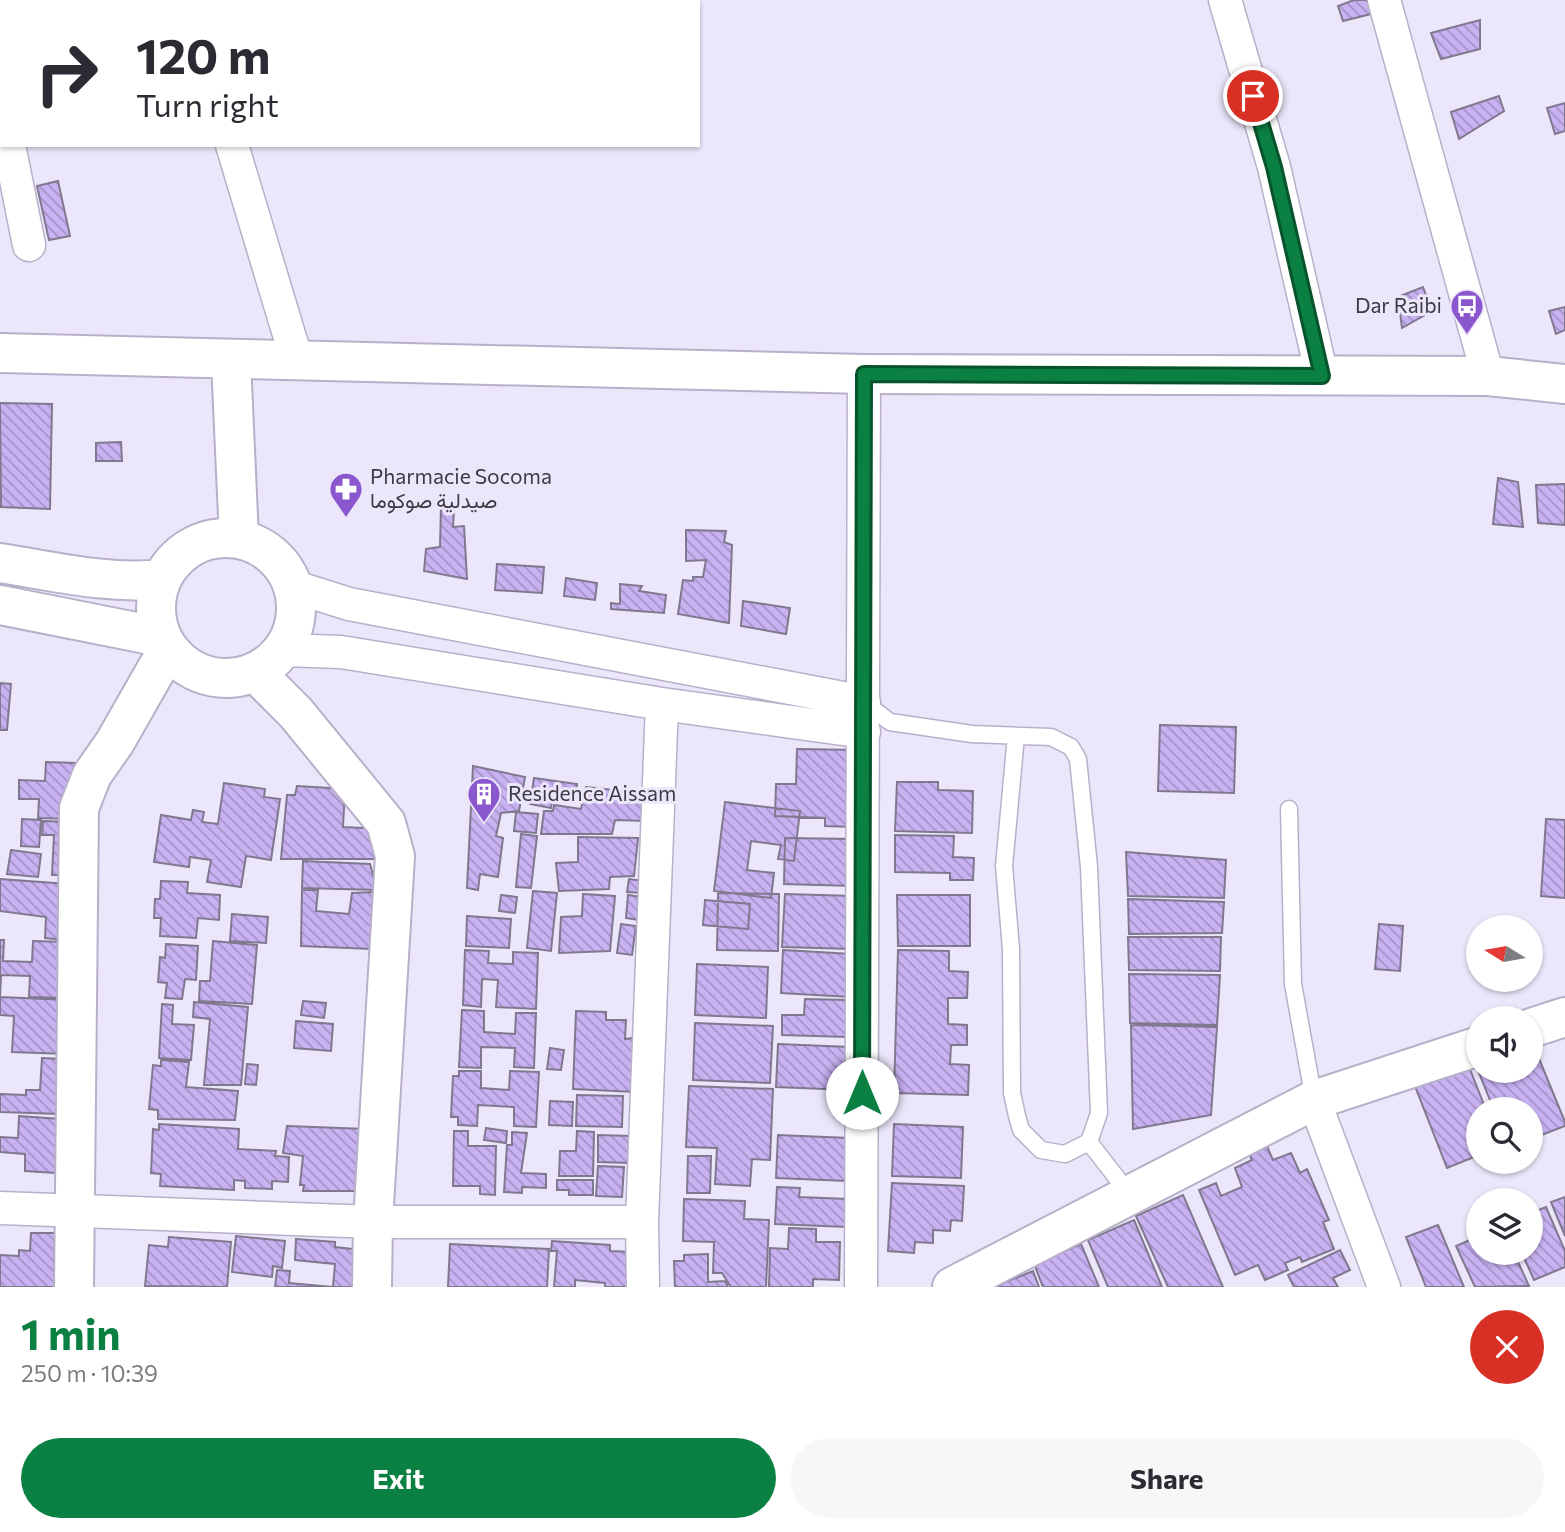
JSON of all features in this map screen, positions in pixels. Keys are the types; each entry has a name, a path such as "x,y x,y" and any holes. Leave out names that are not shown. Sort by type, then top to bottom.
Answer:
{"street":[{"path":"1225,0 1274,167 1322,376"},
{"path":"1384,0 1488,376"},
{"path":"9,147 29,245"},
{"path":"233,147 297,361"},
{"path":"0,354 864,374 1488,376 1565,384"},
{"path":"231,361 239,539"},
{"path":"861,1287 873,719 864,374"},
{"path":"269,661 295,622 292,586 284,569 270,553 239,539 217,538 198,543 173,561 162,579 155,602 156,620 165,643 182,664 211,678 237,678 269,661 341,652 662,704 873,719"},
{"path":"0,563 91,577 139,581 162,579"},
{"path":"292,586 349,604 873,719"},
{"path":"0,605 165,643"},
{"path":"74,1287 79,808 92,775 115,742 165,643"},
{"path":"269,661 296,713 386,823 395,856 373,1222 372,1287"},
{"path":"643,1287 642,1222 662,704"},
{"path":"1543,1024 1565,1017"},
{"path":"952,1287 1314,1100 1466,1050"},
{"path":"1314,1100 1384,1287"},
{"path":"0,1208 373,1222 642,1222"}],"lane":[{"path":"873,719 971,734 1051,737 1071,747 1078,759 1089,867 1100,1086 1099,1113 1089,1142 1065,1154 1041,1150 1021,1130 1012,1093 1012,949 1003,866 1016,736"},
{"path":"1289,809 1293,984 1314,1100"},
{"path":"1089,1142 1130,1195"}],"building":[{"path":"1354,0 1380,0 1383,11 1343,21 1338,6"},
{"path":"1480,20 1480,49 1441,59 1431,33"},
{"path":"1499,96 1504,111 1459,139 1451,112"},
{"path":"1565,103 1565,131 1555,134 1547,108"},
{"path":"58,181 70,236 49,240 37,186"},
{"path":"1423,287 1432,311 1402,328 1398,297"},
{"path":"1565,307 1565,330 1556,334 1549,311"},
{"path":"0,403 52,404 50,509 1,507"},
{"path":"121,442 122,461 96,461 96,443"},
{"path":"1498,478 1518,482 1523,527 1493,524"},
{"path":"1565,484 1565,525 1538,523 1536,485"},
{"path":"441,507 454,508 453,527 464,526 467,579 424,571 426,549 440,547"},
{"path":"686,530 726,531 724,542 732,545 729,623 678,614 683,580 693,581 693,577 703,577 706,560 686,561"},
{"path":"497,564 544,567 542,593 495,590"},
{"path":"566,578 597,583 595,600 564,596"},
{"path":"620,584 642,586 639,591 666,595 664,613 611,609 611,603 620,604"},
{"path":"743,601 790,608 786,634 741,626"},
{"path":"0,683 11,684 7,730 0,730"},
{"path":"1160,725 1236,727 1234,793 1158,791"},
{"path":"797,749 857,750 854,827 825,826 825,818 775,816 776,784 796,784"},
{"path":"46,762 77,763 75,819 38,818 39,799 19,799 19,780 45,781"},
{"name":"Residence Aissam","path":"473,766 525,777 519,811 501,813 496,836 503,838 498,877 480,874 478,890 467,888"},
{"path":"534,778 577,784 576,793 569,792 568,802 552,800 551,808 530,804"},
{"path":"897,782 938,782 938,790 973,791 972,833 895,831"},
{"path":"224,783 265,789 264,797 280,799 271,860 246,856 241,887 207,882 211,860 190,857 189,867 154,862 161,815 191,820 193,810 204,812 202,822 218,824"},
{"path":"297,786 345,789 343,827 383,829 379,859 281,859 287,795 295,795"},
{"path":"586,787 649,794 646,821 615,820 612,834 541,834 544,811 553,811 554,805 581,809"},
{"path":"725,802 800,811 794,861 778,859 781,845 751,841 747,870 774,873 771,898 714,891"},
{"path":"516,812 538,814 536,833 514,831"},
{"path":"22,819 41,820 39,847 21,846"},
{"path":"1546,819 1565,820 1565,898 1541,896"},
{"path":"43,821 73,822 71,875 52,875 54,835 42,835"},
{"path":"521,834 537,836 531,888 516,887"},
{"path":"895,835 954,836 953,857 974,858 973,880 950,880 950,873 895,872"},
{"path":"578,837 638,838 634,876 610,877 609,889 559,891 556,863 578,862"},
{"path":"785,838 854,839 853,886 784,884"},
{"path":"11,850 41,854 38,877 7,874"},
{"path":"1126,852 1226,860 1224,898 1128,896"},
{"path":"303,861 370,864 377,890 302,888"},
{"path":"0,879 68,884 64,940 45,938 46,917 0,911"},
{"path":"629,879 644,881 643,893 627,892"},
{"path":"161,881 188,882 187,893 220,895 219,920 198,918 196,938 160,936 161,918 154,918 155,899 160,899"},
{"path":"302,890 318,890 316,911 349,914 352,893 374,892 372,949 301,946"},
{"path":"533,891 557,893 551,951 527,948"},
{"path":"718,893 779,894 778,951 717,950"},
{"path":"583,894 615,896 610,951 559,953 561,917 582,916"},
{"path":"785,894 854,896 852,949 782,947"},
{"path":"501,895 517,897 515,913 499,911"},
{"path":"628,895 642,897 639,920 626,918"},
{"path":"897,895 970,895 970,946 898,946"},
{"path":"1128,899 1224,902 1222,933 1129,934"},
{"path":"705,900 750,904 748,929 703,925"},
{"path":"232,914 268,917 266,943 230,941"},
{"path":"467,916 511,919 509,948 466,946"},
{"path":"621,924 636,926 632,955 617,953"},
{"path":"1379,924 1403,926 1400,971 1375,969"},
{"path":"1128,937 1221,937 1220,971 1129,970"},
{"path":"0,940 4,940 3,961 32,962 33,941 67,942 65,998 29,997 30,976 1,975 0,997"},
{"path":"213,941 257,945 252,1004 199,1001 200,981 210,981"},
{"path":"166,944 198,946 196,980 185,979 182,999 165,998 167,983 158,982 160,957 165,958"},
{"path":"465,950 489,951 488,963 513,964 513,952 538,953 536,1009 496,1007 498,980 482,979 481,1007 463,1005"},
{"path":"783,950 852,954 850,997 781,993"},
{"path":"898,950 949,951 949,971 968,972 967,998 948,998 948,1024 967,1025 967,1045 951,1045 950,1064 969,1065 968,1095 894,1093"},
{"path":"697,964 768,967 766,1018 695,1015"},
{"path":"1129,974 1220,975 1217,1025 1130,1023"},
{"path":"0,997 69,1000 66,1054 12,1052 14,1016 0,1015"},
{"path":"805,999 850,1000 848,1037 782,1035 782,1015 804,1015"},
{"path":"303,1001 326,1003 324,1018 301,1015"},
{"path":"194,1002 248,1007 241,1085 204,1085 210,1019 193,1017"},
{"path":"162,1004 173,1005 172,1024 194,1025 191,1060 159,1058"},
{"path":"462,1010 484,1011 484,1032 515,1034 516,1013 536,1013 534,1068 514,1067 515,1048 481,1047 481,1068 459,1067"},
{"path":"576,1011 606,1012 606,1020 626,1020 625,1039 633,1038 635,1092 573,1089"},
{"path":"296,1021 333,1024 331,1051 294,1048"},
{"path":"695,1023 773,1026 770,1083 693,1080"},
{"path":"1131,1025 1217,1027 1211,1115 1133,1129"},
{"path":"778,1044 850,1047 848,1090 776,1087"},
{"path":"550,1048 564,1050 561,1070 547,1069"},
{"path":"42,1058 62,1059 60,1114 0,1112 0,1094 26,1095 26,1090 40,1090"},
{"path":"1466,1059 1466,1083 1475,1083 1481,1097 1466,1097 1466,1160 1447,1168 1413,1081"},
{"path":"161,1060 189,1062 186,1087 238,1091 235,1120 158,1119 158,1110 149,1109 153,1065 161,1066"},
{"path":"247,1064 258,1065 256,1085 245,1084"},
{"path":"1543,1068 1565,1126 1543,1134 1543,1097 1489,1097 1483,1083 1543,1083"},
{"path":"459,1071 481,1071 481,1088 509,1090 510,1071 539,1072 536,1127 514,1126 514,1107 478,1105 477,1126 458,1125 458,1117 451,1117 453,1076 459,1076"},
{"path":"689,1086 773,1089 770,1160 752,1159 750,1186 715,1184 717,1148 686,1147"},
{"path":"577,1095 623,1096 622,1127 576,1126"},
{"path":"550,1101 573,1102 572,1126 549,1125"},
{"path":"19,1116 60,1119 56,1173 25,1171 25,1154 0,1152 0,1137 18,1138"},
{"path":"159,1124 239,1129 238,1149 276,1151 275,1156 289,1157 288,1182 272,1181 272,1189 245,1188 245,1181 234,1180 234,1190 160,1186 161,1174 151,1173 153,1129 159,1130"},
{"path":"894,1124 963,1127 961,1178 892,1176"},
{"path":"287,1126 366,1129 360,1191 303,1191 304,1185 300,1185 303,1156 283,1153"},
{"path":"486,1128 507,1131 506,1143 484,1140"},
{"path":"454,1131 468,1131 468,1146 496,1146 495,1195 480,1194 480,1186 453,1186"},
{"path":"577,1131 594,1132 593,1176 559,1176 560,1151 576,1151"},
{"path":"512,1132 527,1133 521,1173 546,1174 546,1188 522,1187 522,1193 504,1192 507,1145 512,1145"},
{"path":"598,1135 631,1136 630,1163 598,1162"},
{"path":"778,1135 849,1138 847,1181 776,1178"},
{"path":"1266,1144 1273,1160 1291,1153 1300,1173 1307,1169 1329,1220 1323,1222 1334,1249 1302,1262 1300,1257 1285,1263 1288,1270 1265,1280 1258,1265 1235,1275 1199,1190 1216,1183 1221,1196 1242,1187 1235,1168 1252,1160 1248,1152"},
{"path":"688,1156 711,1156 710,1193 687,1193"},
{"path":"598,1166 624,1167 622,1197 596,1196"},
{"path":"557,1180 593,1180 593,1195 569,1195 569,1190 557,1190"},
{"path":"892,1183 964,1186 962,1221 951,1220 950,1231 933,1230 933,1243 915,1242 914,1253 888,1251"},
{"path":"777,1187 800,1188 799,1197 848,1199 847,1227 775,1224"},
{"path":"1183,1195 1223,1287 1168,1287 1136,1216"},
{"path":"1565,1197 1565,1236 1551,1202"},
{"path":"684,1199 745,1201 744,1219 769,1220 766,1287 731,1287 722,1273 713,1273 714,1242 683,1241"},
{"path":"1546,1207 1565,1251 1565,1267 1534,1280 1527,1265 1543,1265 1543,1208"},
{"path":"1134,1220 1162,1287 1108,1287 1088,1240"},
{"path":"1438,1225 1464,1287 1426,1287 1406,1237"},
{"path":"789,1228 816,1229 816,1242 840,1242 839,1280 813,1279 813,1287 769,1287 770,1248 788,1249"},
{"path":"31,1233 55,1233 54,1287 0,1287 0,1255 19,1256 19,1250 30,1251"},
{"path":"236,1236 285,1241 282,1268 273,1266 272,1277 232,1272"},
{"path":"169,1237 231,1242 227,1287 145,1286 149,1245 168,1247"},
{"path":"296,1239 335,1242 335,1247 361,1250 358,1287 333,1287 335,1264 295,1260"},
{"path":"552,1241 610,1245 610,1251 633,1252 631,1287 605,1287 605,1283 575,1280 575,1287 554,1287 557,1251 551,1251"},
{"path":"1466,1242 1466,1265 1519,1265 1529,1286 1475,1287 1456,1246"},
{"path":"450,1244 549,1249 547,1287 448,1287"},
{"path":"1081,1244 1099,1287 1043,1287 1034,1264"},
{"path":"1340,1250 1350,1270 1333,1278 1338,1287 1294,1287 1288,1275"},
{"path":"708,1254 708,1282 725,1281 728,1287 675,1287 674,1261 684,1261 684,1255"},
{"path":"277,1270 290,1271 289,1283 333,1287 275,1287"},
{"path":"1033,1271 1039,1287 993,1287"}],"place":[{"name":"Dar Raibi","path":"1467,336"},
{"name":"Pharmacie Socoma صيدلية صوكوما","path":"346,519"},
{"name":"Residence Aissam","path":"484,824"}],"route":[{"path":"862,1093 864,374 1322,376 1274,167 1253,96"}]}
